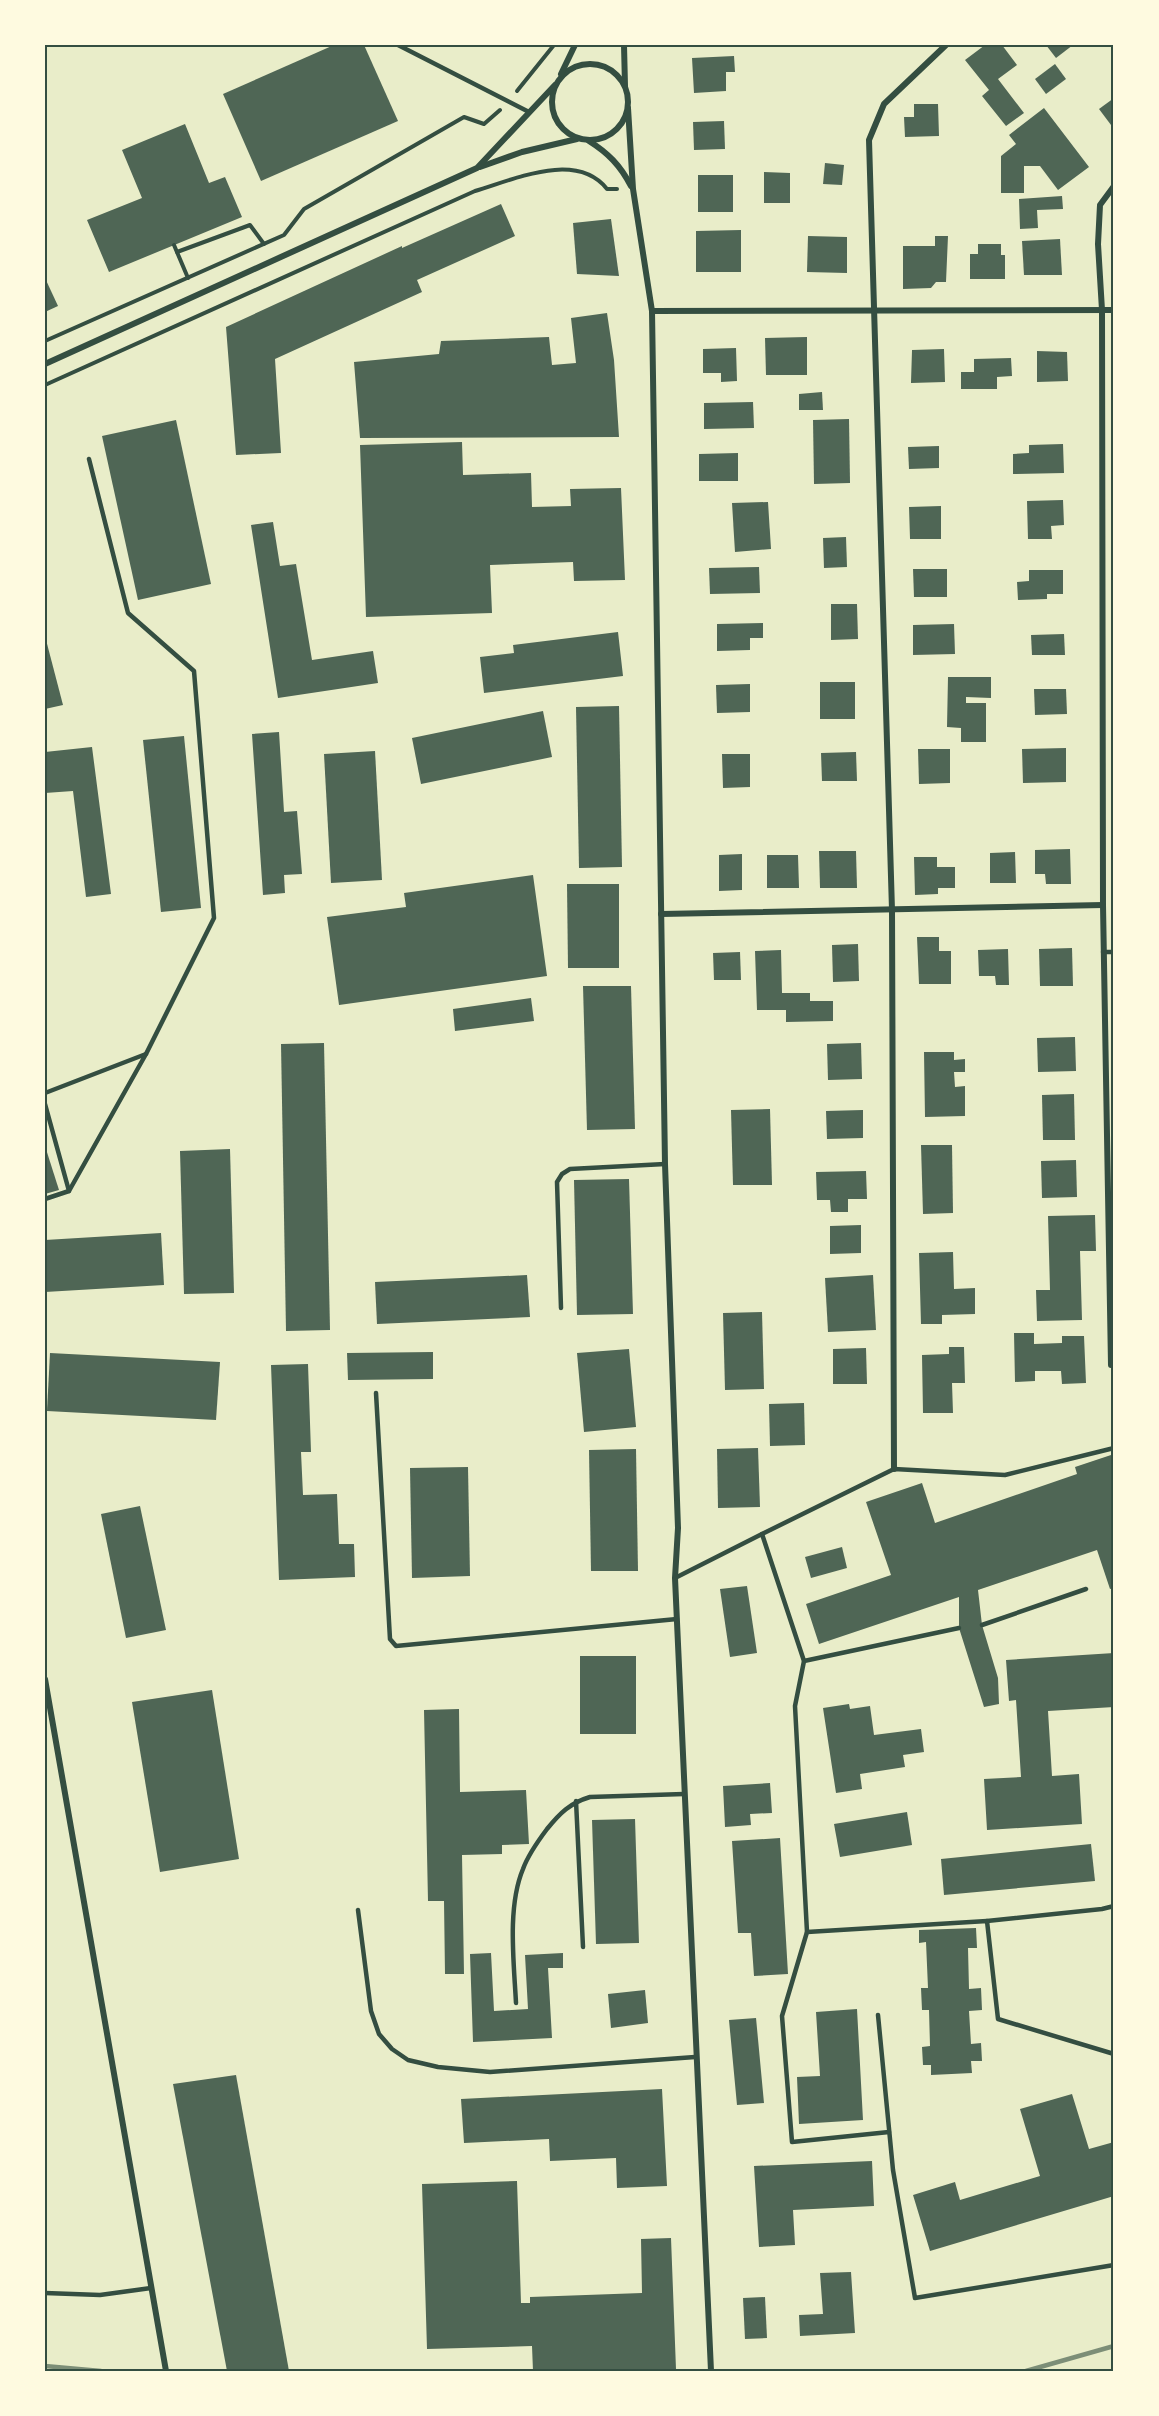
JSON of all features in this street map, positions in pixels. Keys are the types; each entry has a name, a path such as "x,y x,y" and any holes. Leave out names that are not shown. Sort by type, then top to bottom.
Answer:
{"street":[{"path":"477,168 555,85 575,45"},
{"path":"624,45 633,189 652,311 665,1164 678,1528 675,1578 676,1619 711,2371"},
{"path":"894,1469 892,910 869,140 884,104 946,45"},
{"path":"561,76 569,69 590,63 611,70 625,87"},
{"path":"555,85 551,96 554,117 568,134 578,139 600,140 618,128 628,108"},
{"path":"45,364 477,168 522,152 578,139"},
{"path":"589,141 608,152 622,168 633,189"},
{"path":"1111,1365 1103,952 1102,310 1098,244 1100,206 1114,186"},
{"path":"652,311 1114,310"},
{"path":"661,914 1103,905"},
{"path":"45,1679 166,2371"}],"lane":[{"path":"398,45 530,112"},
{"path":"45,1199 69,1191 147,1054 214,918 194,671 128,613 89,459"},
{"path":"1103,952 1114,952"},
{"path":"45,1093 147,1054"},
{"path":"45,1104 69,1191"},
{"path":"561,1308 557,1182 562,1174 570,1169 665,1164"},
{"path":"376,1393 390,1640 396,1646 676,1619"},
{"path":"675,1578 894,1469 1005,1475 1114,1448"},
{"path":"762,1534 804,1661 795,1706 807,1932 782,2016 792,2142 889,2132"},
{"path":"982,1625 1086,1589"},
{"path":"804,1661 959,1628"},
{"path":"516,2003 514,1957 517,1892 523,1869 548,1828 562,1811 576,1801 590,1797 684,1794"},
{"path":"576,1801 583,1947"},
{"path":"807,1932 987,1921 1114,1906"},
{"path":"358,1910 371,2011 379,2034 392,2049 408,2060 438,2067 490,2072 695,2057"},
{"path":"987,1921 998,2019 1114,2054"},
{"path":"878,2015 889,2132 915,2298 1114,2265"},
{"path":"45,2293 100,2295 151,2288"}],"path":[{"path":"45,341 284,235 304,209 464,117 484,124 509,101 554,45"},
{"path":"45,385 475,191 541,172 575,170 598,179 607,189 633,189"},
{"path":"177,252 250,225 264,244"},
{"path":"174,245 188,278"}],"building":[{"path":"334,45 364,45 398,121 261,181 223,94"},
{"path":"985,45 1002,45 1017,65 998,79 1024,113 1006,126 982,96 989,90 965,60"},
{"path":"1046,45 1073,45 1056,58"},
{"path":"734,56 735,72 726,72 726,91 694,93 692,58"},
{"path":"1055,64 1066,79 1046,94 1035,79"},
{"path":"1114,98 1114,129 1099,109"},
{"path":"914,104 938,104 939,136 905,137 904,117 914,117"},
{"path":"1044,108 1089,167 1058,190 1040,166 1024,166 1024,193 1001,193 1001,156 1016,144 1009,135"},
{"path":"724,121 725,149 694,150 693,122"},
{"path":"185,124 209,183 225,177 242,217 109,272 87,220 142,198 122,150"},
{"path":"825,163 844,165 842,185 823,184"},
{"path":"764,172 790,173 790,203 764,203"},
{"path":"698,175 733,175 733,212 698,212"},
{"path":"1062,196 1063,209 1037,210 1038,228 1020,229 1019,199"},
{"path":"501,204 515,236 417,280 422,292 275,359 281,453 236,455 226,327 402,246 402,248"},
{"path":"611,219 619,276 577,274 573,223"},
{"path":"741,230 741,272 696,272 696,231"},
{"path":"808,236 847,237 847,273 807,272"},
{"path":"935,236 948,236 946,282 936,282 931,288 903,289 903,246 935,246"},
{"path":"1060,239 1062,275 1024,275 1022,241"},
{"path":"978,244 1001,244 1001,255 1005,255 1005,279 970,279 970,254 978,254"},
{"path":"45,278 58,306 45,312"},
{"path":"607,313 614,360 619,437 360,438 354,362 439,354 441,341 549,337 552,365 576,363 571,318"},
{"path":"807,337 807,375 766,375 765,338"},
{"path":"736,348 737,381 721,382 721,373 703,373 703,349"},
{"path":"944,349 945,382 911,383 912,350"},
{"path":"1037,351 1067,352 1068,381 1037,382"},
{"path":"1011,358 1012,376 997,377 997,389 961,389 961,372 974,372 974,359"},
{"path":"822,392 823,410 799,410 799,394"},
{"path":"753,402 754,428 704,429 704,403"},
{"path":"849,419 850,483 814,484 813,420"},
{"path":"176,420 211,584 138,600 102,436"},
{"path":"462,442 463,475 531,473 532,507 571,506 570,489 621,488 625,580 574,581 573,562 490,565 492,613 366,617 360,445"},
{"path":"1063,444 1064,473 1013,474 1013,454 1029,453 1029,445"},
{"path":"939,446 939,468 909,469 908,447"},
{"path":"738,453 738,481 699,481 699,454"},
{"path":"1063,500 1064,525 1051,526 1052,539 1028,539 1027,501"},
{"path":"768,502 771,549 735,552 732,503"},
{"path":"941,506 941,539 910,539 909,507"},
{"path":"273,522 280,566 296,564 312,660 373,651 378,683 278,698 251,525"},
{"path":"846,537 847,567 824,568 823,538"},
{"path":"759,567 760,593 710,594 709,568"},
{"path":"913,569 947,569 947,597 914,597"},
{"path":"1029,570 1063,570 1063,594 1047,594 1047,599 1018,600 1017,582 1029,581"},
{"path":"831,604 857,604 858,639 831,640"},
{"path":"763,623 763,638 750,638 750,650 717,651 717,624"},
{"path":"954,624 955,654 913,655 913,625"},
{"path":"618,632 623,676 484,693 480,657 514,653 513,645"},
{"path":"1064,634 1065,655 1032,655 1031,635"},
{"path":"45,636 63,705 45,709"},
{"path":"948,677 991,677 991,698 966,697 966,703 986,703 986,742 961,742 961,728 947,727"},
{"path":"820,682 855,682 855,719 820,719"},
{"path":"750,684 750,712 717,713 716,685"},
{"path":"1034,689 1066,689 1067,714 1035,715"},
{"path":"619,706 622,867 579,868 576,707"},
{"path":"543,711 552,757 421,784 412,738"},
{"path":"279,732 284,812 297,811 302,874 284,875 285,893 263,895 252,734"},
{"path":"184,736 201,908 161,912 143,740"},
{"path":"92,747 111,894 86,897 73,791 45,793 45,752"},
{"path":"1066,748 1066,782 1023,783 1022,749"},
{"path":"918,749 950,749 950,783 919,784"},
{"path":"375,751 382,880 331,883 324,754"},
{"path":"856,752 857,781 822,781 821,753"},
{"path":"722,754 750,754 750,787 723,788"},
{"path":"1070,849 1071,884 1046,884 1045,874 1035,874 1035,850"},
{"path":"819,851 856,851 857,888 820,888"},
{"path":"1015,852 1016,883 990,883 990,853"},
{"path":"742,854 742,890 719,891 719,855"},
{"path":"767,855 798,855 799,888 767,888"},
{"path":"914,857 937,857 937,867 955,867 955,888 938,888 938,894 915,895"},
{"path":"533,875 547,976 339,1005 327,917 406,907 404,893"},
{"path":"567,884 619,884 619,968 568,968"},
{"path":"917,937 939,937 939,951 951,951 951,984 919,984"},
{"path":"858,944 859,981 833,982 832,945"},
{"path":"1072,948 1073,986 1040,986 1039,949"},
{"path":"1008,949 1009,985 996,985 995,976 979,976 978,950"},
{"path":"781,950 782,993 810,993 810,1001 833,1001 833,1021 786,1022 786,1010 757,1010 755,951"},
{"path":"740,952 741,980 714,980 713,953"},
{"path":"583,986 631,986 635,1129 587,1130"},
{"path":"531,998 534,1021 455,1031 453,1009"},
{"path":"1075,1037 1076,1071 1038,1072 1037,1038"},
{"path":"324,1043 330,1330 286,1331 281,1044"},
{"path":"861,1043 862,1079 828,1080 827,1044"},
{"path":"924,1052 954,1052 954,1060 965,1059 965,1072 954,1072 955,1087 965,1086 965,1116 925,1117"},
{"path":"1074,1094 1075,1140 1043,1140 1042,1095"},
{"path":"770,1109 772,1185 733,1185 731,1110"},
{"path":"863,1110 863,1138 827,1139 826,1111"},
{"path":"921,1145 952,1145 953,1213 923,1214"},
{"path":"45,1146 59,1190 45,1194"},
{"path":"230,1149 234,1293 184,1294 180,1151"},
{"path":"1076,1160 1077,1197 1042,1198 1041,1161"},
{"path":"866,1171 867,1199 848,1199 848,1212 831,1212 830,1200 817,1200 816,1172"},
{"path":"629,1179 633,1314 577,1315 574,1180"},
{"path":"1095,1215 1096,1251 1080,1251 1082,1320 1037,1321 1036,1290 1050,1290 1048,1216"},
{"path":"861,1225 861,1253 830,1254 830,1226"},
{"path":"161,1233 164,1285 45,1292 45,1240"},
{"path":"953,1252 954,1289 975,1288 975,1314 942,1315 942,1324 921,1324 919,1253"},
{"path":"527,1275 530,1317 377,1324 375,1282"},
{"path":"873,1275 876,1330 828,1332 825,1278"},
{"path":"762,1312 764,1389 725,1390 723,1313"},
{"path":"1014,1333 1034,1333 1034,1344 1062,1343 1062,1336 1084,1336 1086,1383 1062,1384 1061,1371 1035,1371 1035,1381 1015,1382"},
{"path":"949,1347 964,1347 965,1383 952,1383 953,1413 923,1413 922,1355 949,1354"},
{"path":"866,1348 867,1384 833,1384 833,1349"},
{"path":"629,1349 636,1427 584,1432 577,1353"},
{"path":"433,1352 433,1379 348,1380 347,1353"},
{"path":"50,1353 220,1362 216,1420 47,1411"},
{"path":"308,1364 311,1452 301,1452 303,1495 337,1494 339,1544 354,1544 355,1577 279,1580 271,1365"},
{"path":"804,1403 805,1445 770,1446 769,1404"},
{"path":"758,1448 760,1507 718,1508 717,1449"},
{"path":"636,1449 638,1571 591,1571 589,1450"},
{"path":"1114,1454 1114,1588 1110,1589 1097,1550 978,1590 982,1625 998,1678 999,1704 984,1707 959,1628 959,1597 819,1644 806,1604 891,1575 866,1502 922,1483 935,1523 1077,1474 1075,1467"},
{"path":"468,1467 470,1576 412,1578 410,1468"},
{"path":"140,1506 166,1630 126,1638 101,1514"},
{"path":"842,1547 847,1568 811,1578 805,1557"},
{"path":"747,1586 757,1653 730,1657 720,1589"},
{"path":"1114,1653 1114,1707 1048,1711 1052,1776 1079,1774 1082,1824 987,1830 984,1779 1021,1777 1016,1700 1009,1701 1006,1660"},
{"path":"580,1656 636,1656 636,1734 580,1734"},
{"path":"212,1690 239,1859 160,1872 132,1702"},
{"path":"849,1704 850,1709 870,1706 874,1735 921,1729 924,1752 903,1755 905,1767 860,1774 862,1789 836,1793 823,1708"},
{"path":"459,1709 460,1792 526,1790 529,1844 502,1845 502,1854 462,1855 464,1974 445,1974 444,1901 428,1901 424,1710"},
{"path":"770,1783 772,1813 750,1814 751,1825 725,1827 723,1786"},
{"path":"907,1812 912,1845 840,1857 834,1824"},
{"path":"635,1819 639,1943 596,1944 592,1820"},
{"path":"780,1838 788,1974 754,1976 751,1933 738,1933 732,1841"},
{"path":"1091,1844 1095,1881 944,1895 941,1859"},
{"path":"976,1928 977,1948 968,1948 969,1989 981,1988 982,2010 969,2011 971,2044 981,2043 982,2061 971,2061 972,2073 931,2075 931,2065 923,2065 922,2047 930,2046 929,2010 922,2010 921,1988 928,1988 926,1942 919,1943 919,1930"},
{"path":"491,1953 494,2011 528,2009 525,1955 563,1953 563,1968 548,1968 552,2038 473,2042 470,1954"},
{"path":"645,1990 648,2023 611,2028 608,1994"},
{"path":"857,2009 863,2120 799,2124 797,2077 820,2076 816,2012"},
{"path":"756,2018 764,2103 737,2105 729,2020"},
{"path":"236,2075 289,2371 227,2371 173,2084"},
{"path":"662,2089 667,2186 617,2188 616,2158 550,2161 549,2139 464,2143 461,2099"},
{"path":"1072,2094 1089,2149 1114,2142 1114,2196 930,2251 913,2195 955,2182 960,2200 1040,2176 1020,2109"},
{"path":"872,2161 874,2206 793,2210 795,2245 759,2247 754,2166"},
{"path":"517,2181 521,2303 530,2303 530,2297 642,2293 641,2239 671,2238 676,2369 533,2371 532,2346 427,2349 422,2184"},
{"path":"851,2272 855,2333 800,2336 799,2315 823,2314 820,2273"},
{"path":"765,2297 767,2338 745,2339 743,2298"}],"railway":[{"path":"1026,2371 1114,2346"},
{"path":"45,2366 101,2371"}]}
